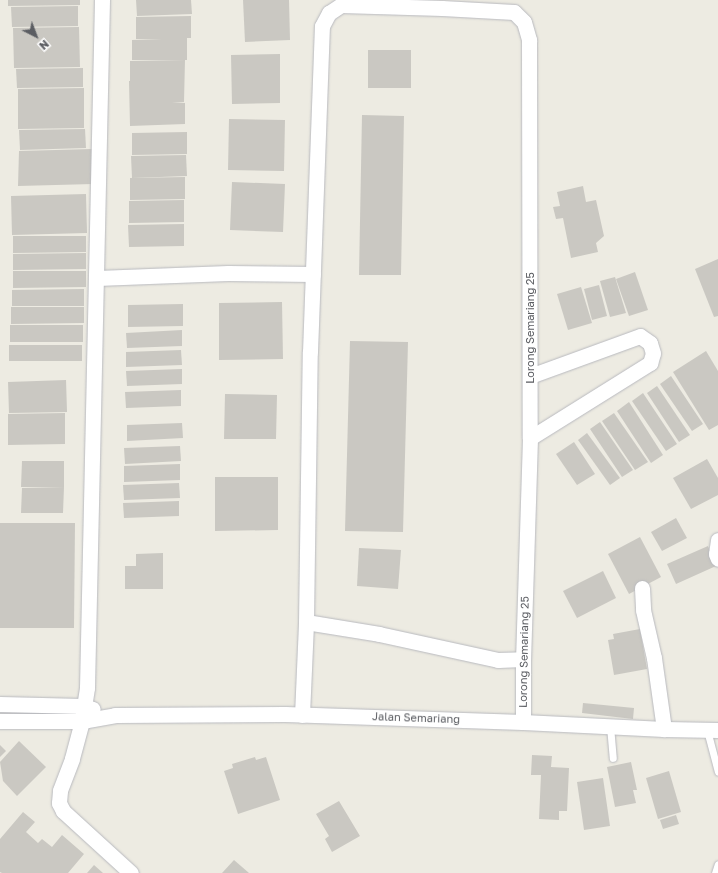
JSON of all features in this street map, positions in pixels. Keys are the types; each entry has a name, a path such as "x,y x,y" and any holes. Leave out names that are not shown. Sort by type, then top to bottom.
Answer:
{"street":[{"path":"102,0 87,688 83,706 82,721 72,759 60,791 59,803 62,811 131,873"},
{"name":"Lorong Semariang 25","path":"302,715 306,622 313,274 322,26 329,14 341,5 442,8 514,12 524,22 529,40 530,438 523,659 523,722"},
{"path":"97,278 228,273 313,274"},
{"path":"530,376 640,336 650,343 654,353 650,362 530,438"},
{"path":"718,540 716,554 718,559"},
{"path":"642,588 643,610 654,658 664,730"},
{"path":"306,622 379,634 498,660 523,659"},
{"path":"0,704 83,706 115,715"},
{"path":"0,722 82,721 115,715"},
{"name":"Jalan Semariang","path":"115,715 302,715 523,722 664,730 713,730"}],"lane":[{"path":"610,726 613,758"},
{"path":"713,730 718,772"},
{"path":"715,873 718,864"}],"building":[{"path":"8,0 80,0 80,5 8,6"},
{"path":"136,0 191,0 192,14 137,16"},
{"path":"243,0 289,0 290,40 245,42"},
{"path":"78,6 78,26 12,27 11,7"},
{"path":"191,16 191,38 187,38 187,60 132,60 132,40 162,39 136,39 136,17"},
{"path":"79,27 80,67 14,68 13,28"},
{"path":"368,50 411,50 411,88 368,88"},
{"path":"280,54 280,103 232,104 231,55"},
{"path":"185,60 184,102 172,102 185,103 185,124 130,126 130,61"},
{"path":"83,68 83,87 17,88 16,69"},
{"path":"84,88 84,128 18,129 18,89"},
{"path":"362,115 404,116 401,275 359,275"},
{"path":"229,119 285,120 284,171 228,170"},
{"path":"85,129 86,148 20,150 19,130"},
{"path":"187,132 187,154 132,155 132,133"},
{"path":"92,149 93,184 18,186 19,151"},
{"path":"186,155 187,176 132,178 131,156"},
{"path":"185,177 185,199 130,200 130,178"},
{"path":"232,182 285,184 283,232 230,230"},
{"path":"583,186 586,202 596,200 604,236 596,243 598,252 571,258 563,218 556,219 553,207 560,206 557,192"},
{"path":"86,194 87,233 12,235 11,196"},
{"path":"184,200 184,222 129,223 129,201"},
{"path":"184,224 184,246 129,247 128,225"},
{"path":"13,236 86,236 86,252 13,253"},
{"path":"86,253 86,269 13,270 13,254"},
{"path":"718,259 718,316 714,317 695,269"},
{"path":"13,271 86,271 86,287 13,288"},
{"path":"635,272 648,310 629,316 616,279"},
{"path":"615,277 626,313 610,317 600,281"},
{"path":"599,285 607,316 592,320 584,289"},
{"path":"581,287 592,323 568,330 557,294"},
{"path":"84,289 84,306 12,306 12,290"},
{"path":"282,302 283,359 219,360 219,303"},
{"path":"183,304 183,326 128,327 128,305"},
{"path":"11,307 84,307 84,323 11,324"},
{"path":"10,325 83,325 83,342 10,342"},
{"path":"182,330 182,346 127,348 126,333"},
{"path":"350,341 408,342 403,532 345,531"},
{"path":"9,345 82,345 82,361 9,361"},
{"path":"181,350 182,365 126,367 126,352"},
{"path":"706,351 718,371 718,425 709,430 673,372"},
{"path":"182,369 182,384 127,386 126,371"},
{"path":"671,376 703,424 692,431 660,384"},
{"path":"66,380 67,412 9,413 8,382"},
{"path":"657,386 690,435 679,442 647,393"},
{"path":"181,390 181,406 126,408 125,392"},
{"path":"643,393 677,444 666,451 632,401"},
{"path":"225,394 277,395 276,439 224,439"},
{"path":"629,402 663,455 651,463 617,411"},
{"path":"65,413 65,444 8,445 8,414"},
{"path":"614,413 648,462 635,470 602,421"},
{"path":"600,422 633,470 622,477 590,429"},
{"path":"182,423 183,438 127,441 127,425"},
{"path":"587,433 620,478 610,485 578,440"},
{"path":"574,442 595,474 577,485 556,454"},
{"path":"180,446 181,461 125,464 124,448"},
{"path":"707,459 718,478 718,495 691,509 673,478"},
{"path":"22,461 64,461 64,487 21,487"},
{"path":"180,464 180,480 124,482 124,466"},
{"path":"215,477 278,477 278,530 215,531"},
{"path":"179,483 180,498 124,500 123,485"},
{"path":"64,487 63,513 21,513 22,488"},
{"path":"179,501 179,516 124,518 123,503"},
{"path":"676,518 687,538 662,551 651,532"},
{"path":"0,523 75,523 74,628 0,628"},
{"path":"640,537 661,577 629,594 608,554"},
{"path":"708,546 716,566 676,584 667,564"},
{"path":"359,548 401,550 398,589 357,586"},
{"path":"163,553 163,589 125,589 125,566 136,566 136,554"},
{"path":"603,571 616,598 577,618 563,591"},
{"path":"640,629 647,669 614,675 608,640 614,639 613,634"},
{"path":"583,703 634,708 633,719 582,713"},
{"path":"19,741 46,767 17,796 3,781 0,762"},
{"path":"0,745 6,751 0,757"},
{"path":"532,755 552,756 551,767 569,768 567,811 559,811 559,820 539,819 541,775 531,775"},
{"path":"255,757 256,760 266,757 280,800 238,814 224,771 233,768 232,764"},
{"path":"631,762 637,790 633,790 636,803 615,807 607,767"},
{"path":"669,771 681,812 658,819 646,778"},
{"path":"603,778 610,826 584,830 577,782"},
{"path":"339,801 360,836 332,852 325,839 329,836 316,814"},
{"path":"23,812 35,822 26,832 38,843 42,839 52,847 62,835 84,854 68,873 0,872 0,839"},
{"path":"676,815 679,824 663,829 660,820"},
{"path":"234,860 249,873 222,873"},
{"path":"94,865 103,873 87,873"}]}
